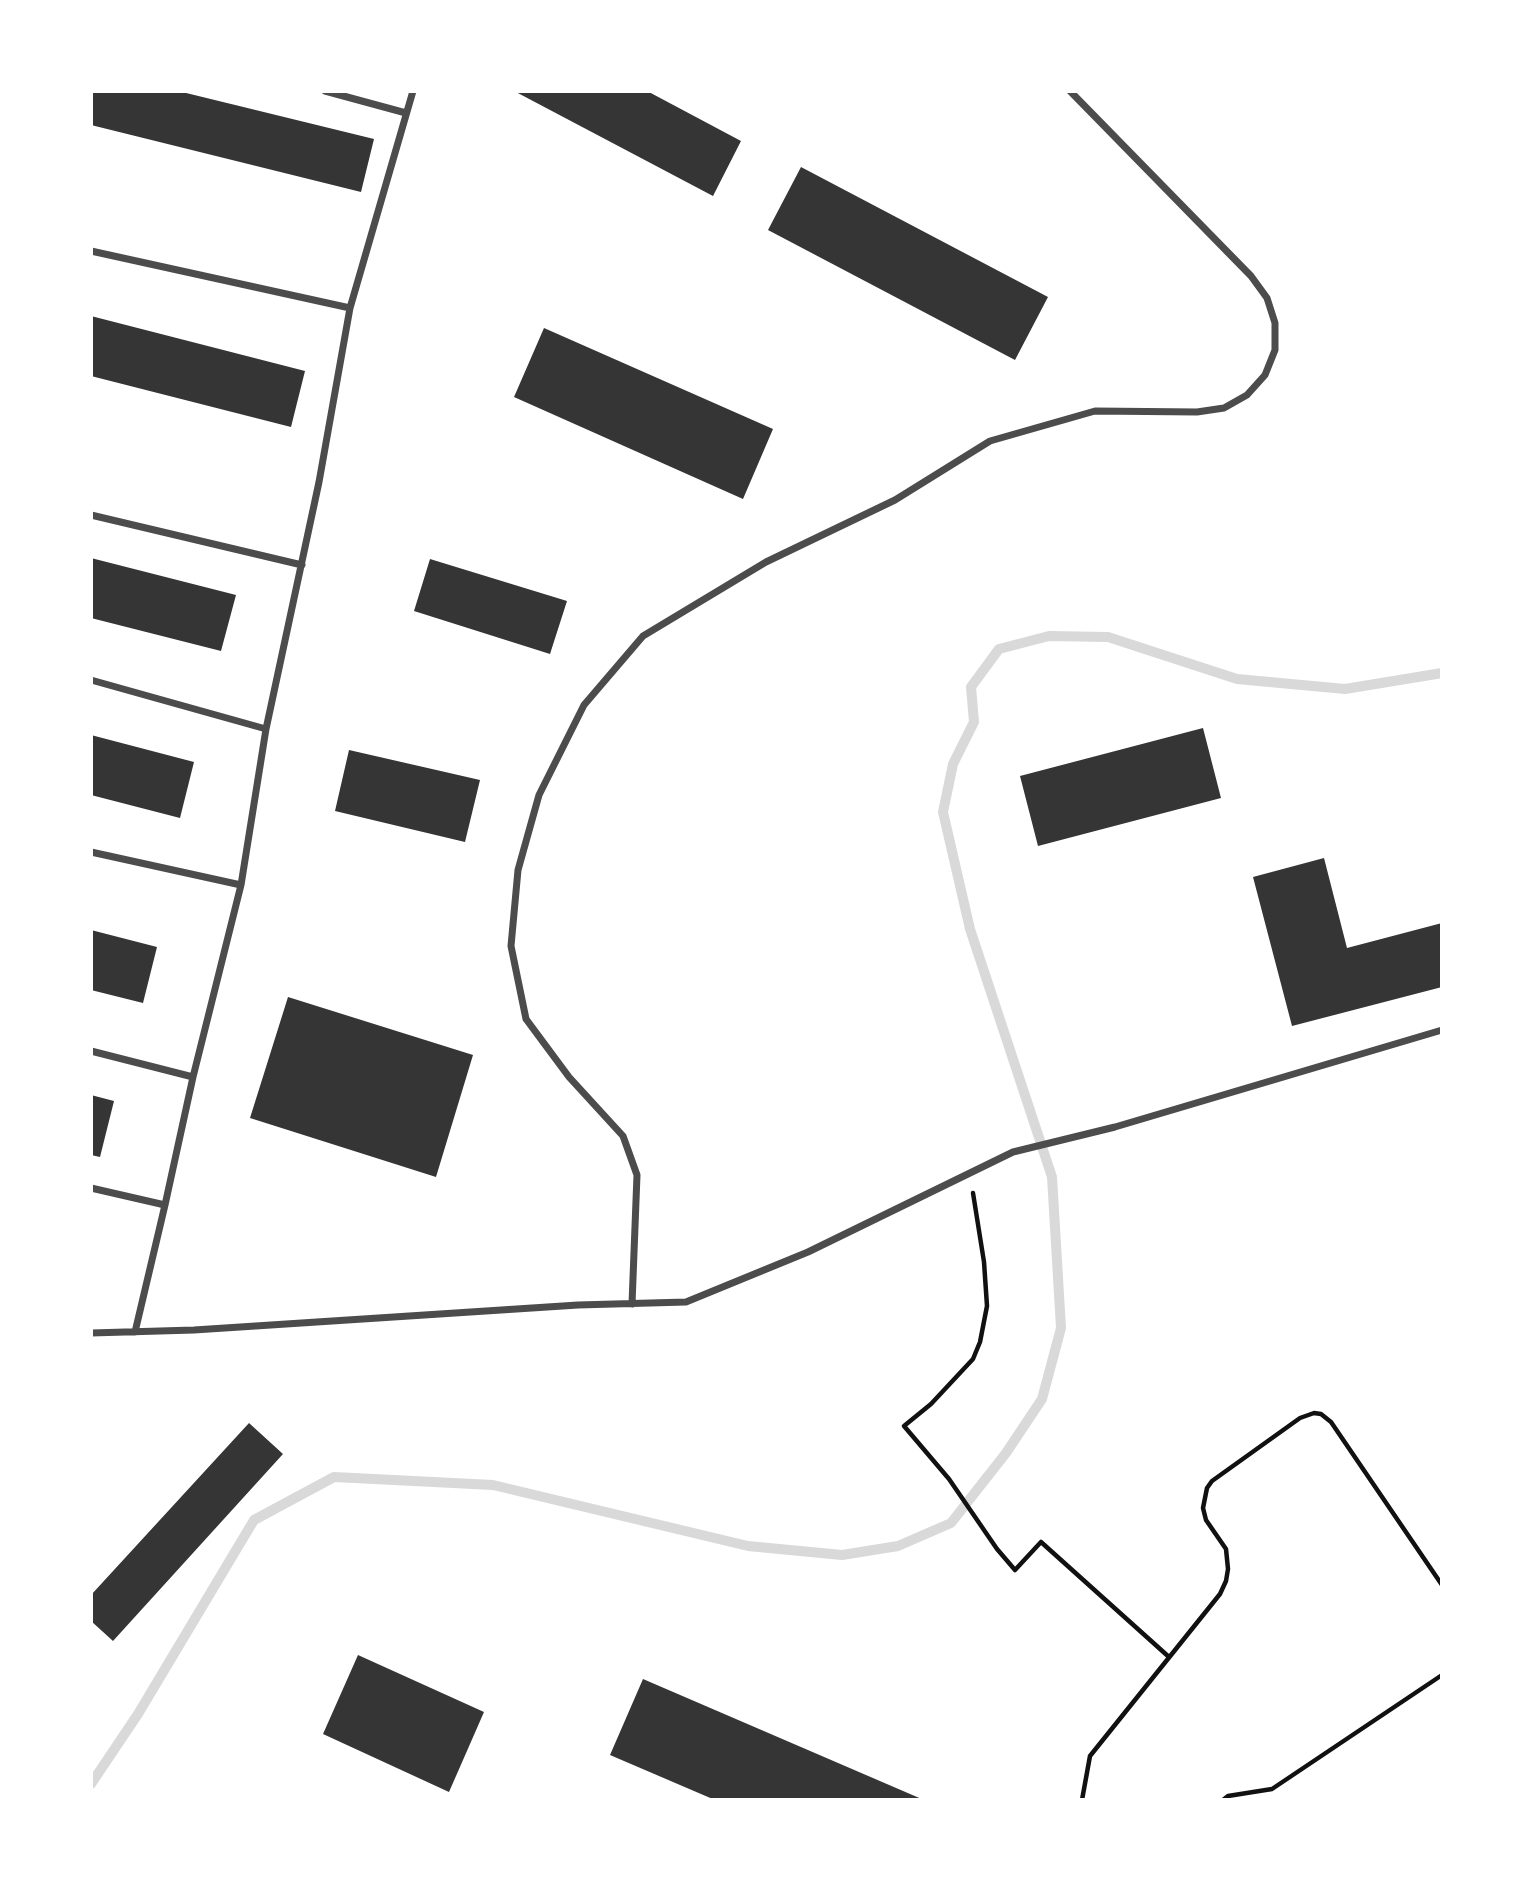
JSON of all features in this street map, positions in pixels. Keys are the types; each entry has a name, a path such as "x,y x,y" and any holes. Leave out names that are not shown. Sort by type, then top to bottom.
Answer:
{"street":[{"path":"325,91 406,113"},
{"path":"135,1332 192,1077 241,885 266,729 319,482 350,308 413,91"},
{"path":"632,1304 637,1175 623,1136 569,1077 526,1019 511,946 518,870 539,794 584,705 643,636 766,562 895,499 990,441 1096,411 1197,412 1224,408 1247,395 1265,375 1275,350 1275,323 1267,298 1251,276 1070,91"},
{"path":"91,251 350,308"},
{"path":"91,515 302,565"},
{"path":"91,680 266,729"},
{"path":"91,852 241,885"},
{"path":"91,1333 686,1302 808,1252 1013,1152 1115,1127 1442,1030"},
{"path":"91,1051 192,1077"},
{"path":"91,1188 165,1205"}],"path":[{"path":"968,1174 978,1211 985,1262 987,1306 981,1342 973,1359 931,1404 904,1426 949,1479 997,1549 1015,1570 1041,1542 1169,1657"},
{"path":"1082,1800 1090,1756 1220,1594 1226,1581 1226,1549 1206,1520 1203,1508 1207,1488 1212,1480 1306,1414 1321,1414 1331,1422 1442,1584"},
{"path":"1223,1800 1228,1796 1272,1789 1442,1675"}],"building":[{"path":"91,91 178,91 374,139 361,192 91,125"},
{"path":"514,91 647,91 741,141 713,196"},
{"path":"801,167 1048,297 1015,360 768,230"},
{"path":"91,316 305,371 291,427 91,376"},
{"path":"544,328 773,429 743,499 514,397"},
{"path":"91,558 236,595 221,651 91,618"},
{"path":"430,559 567,601 550,654 414,611"},
{"path":"1203,728 1221,798 1038,846 1020,776"},
{"path":"91,735 194,762 180,818 91,795"},
{"path":"349,750 480,780 465,842 335,811"},
{"path":"1324,858 1347,948 1442,923 1442,987 1292,1026 1253,877"},
{"path":"91,930 157,947 143,1003 91,990"},
{"path":"288,997 473,1055 436,1177 250,1118"},
{"path":"91,1095 114,1101 100,1157 91,1155"},
{"path":"249,1423 283,1454 113,1641 91,1621 91,1595"},
{"path":"358,1655 484,1712 449,1792 323,1734"},
{"path":"643,1679 924,1800 715,1800 610,1755"}],"waterway":[{"path":"91,1784 138,1714 254,1520 334,1477 493,1485 748,1546 842,1555 898,1546 951,1523 1006,1453 1042,1399 1061,1328 1052,1177 970,929 943,812 953,764 974,722 971,687 999,649 1049,636 1108,637 1237,679 1345,689 1442,673"}]}
